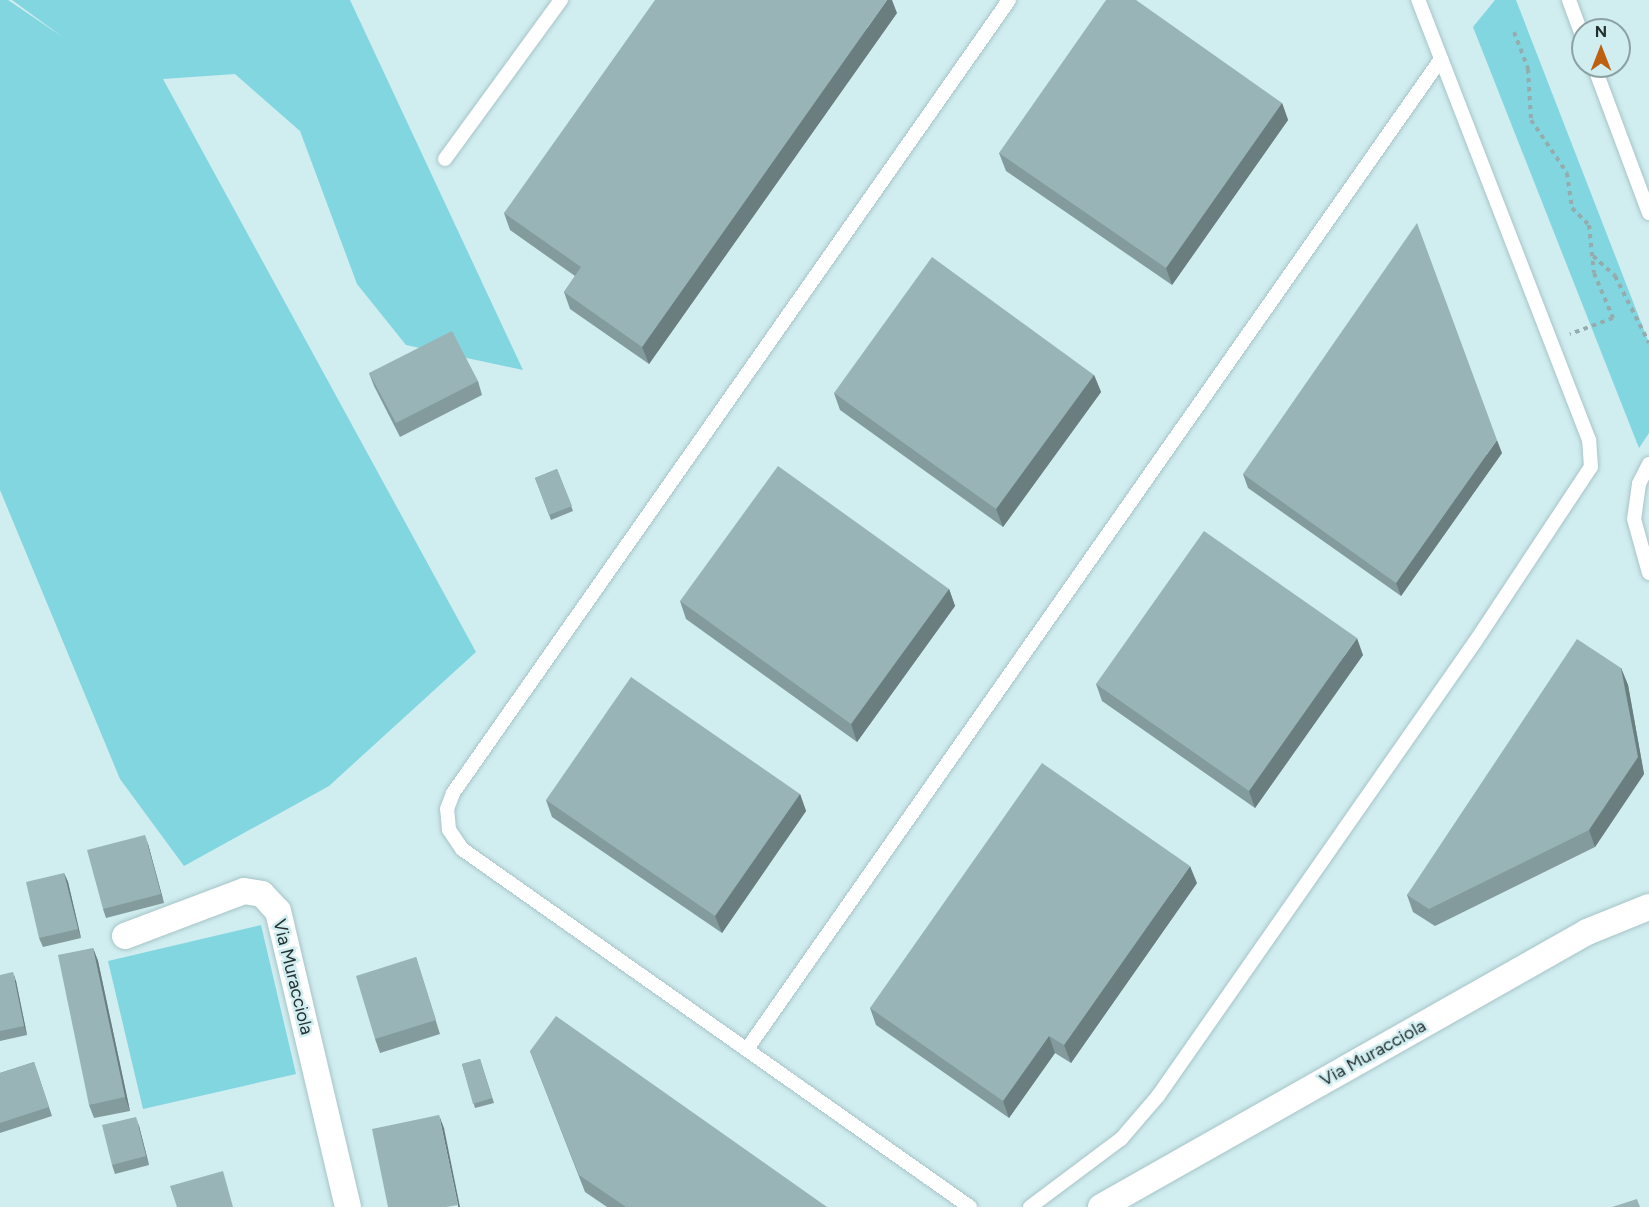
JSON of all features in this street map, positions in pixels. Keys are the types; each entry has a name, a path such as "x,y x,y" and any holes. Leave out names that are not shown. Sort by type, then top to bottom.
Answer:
{"street":[{"name":"Via Muracciola","path":"125,936 244,891 262,894 278,911 348,1207"},
{"name":"Via Muracciola","path":"1101,1207 1587,932 1649,907"}],"lane":[{"path":"445,159 561,0"},
{"path":"970,1207 462,849 449,830 449,801 1009,0"},
{"path":"1030,1207 1121,1138 1158,1096 1585,482 1591,467 1589,440 1418,0"},
{"path":"1569,0 1576,18"},
{"path":"747,1049 1441,59"},
{"path":"1598,78 1649,213"},
{"path":"1649,464 1635,495 1634,519 1649,573"}],"path":[{"path":"1514,32 1528,69 1532,120 1567,172 1572,208 1589,225 1594,273 1613,318 1550,341"},
{"path":"1592,255 1615,276 1649,343"}],"shaded area":[{"path":"0,0 8,0 64,38 12,0 350,0 523,370 406,345 357,284 300,131 235,74 163,79 476,652 329,786 184,866 120,779 0,490"},
{"path":"1495,0 1516,0 1649,343 1649,433 1639,448 1473,27"},
{"path":"261,925 296,1074 143,1109 108,961"}],"building":[{"path":"655,0 887,0 642,347 564,292 581,267 504,213"},
{"path":"1106,0 1136,0 1282,103 1166,268 999,153"},
{"path":"1417,223 1497,440 1396,583 1243,474"},
{"path":"932,257 1094,375 996,509 834,393"},
{"path":"452,331 478,381 396,423 369,373"},
{"path":"778,466 949,589 851,724 680,601"},
{"path":"557,469 572,506 549,515 535,478"},
{"path":"1204,531 1357,638 1249,791 1096,684"},
{"path":"1577,639 1621,668 1638,757 1589,830 1429,909 1407,895"},
{"path":"631,677 800,794 715,916 546,800"},
{"path":"1042,763 1190,866 1064,1045 1049,1036 1003,1101 870,1008"},
{"path":"145,835 161,894 103,909 87,850"},
{"path":"64,873 78,929 39,938 26,882"},
{"path":"93,948 125,1097 89,1105 58,955"},
{"path":"416,957 436,1020 375,1039 356,976"},
{"path":"13,972 24,1026 0,1031 0,975"},
{"path":"556,1016 827,1207 626,1207 579,1175 530,1051"},
{"path":"480,1059 492,1098 473,1104 462,1064"},
{"path":"34,1062 49,1107 0,1123 0,1073"},
{"path":"439,1115 458,1205 388,1207 372,1129"},
{"path":"136,1117 146,1156 112,1165 102,1125"},
{"path":"223,1171 233,1207 177,1207 170,1186"},
{"path":"1637,1199 1640,1207 1612,1207"}]}
